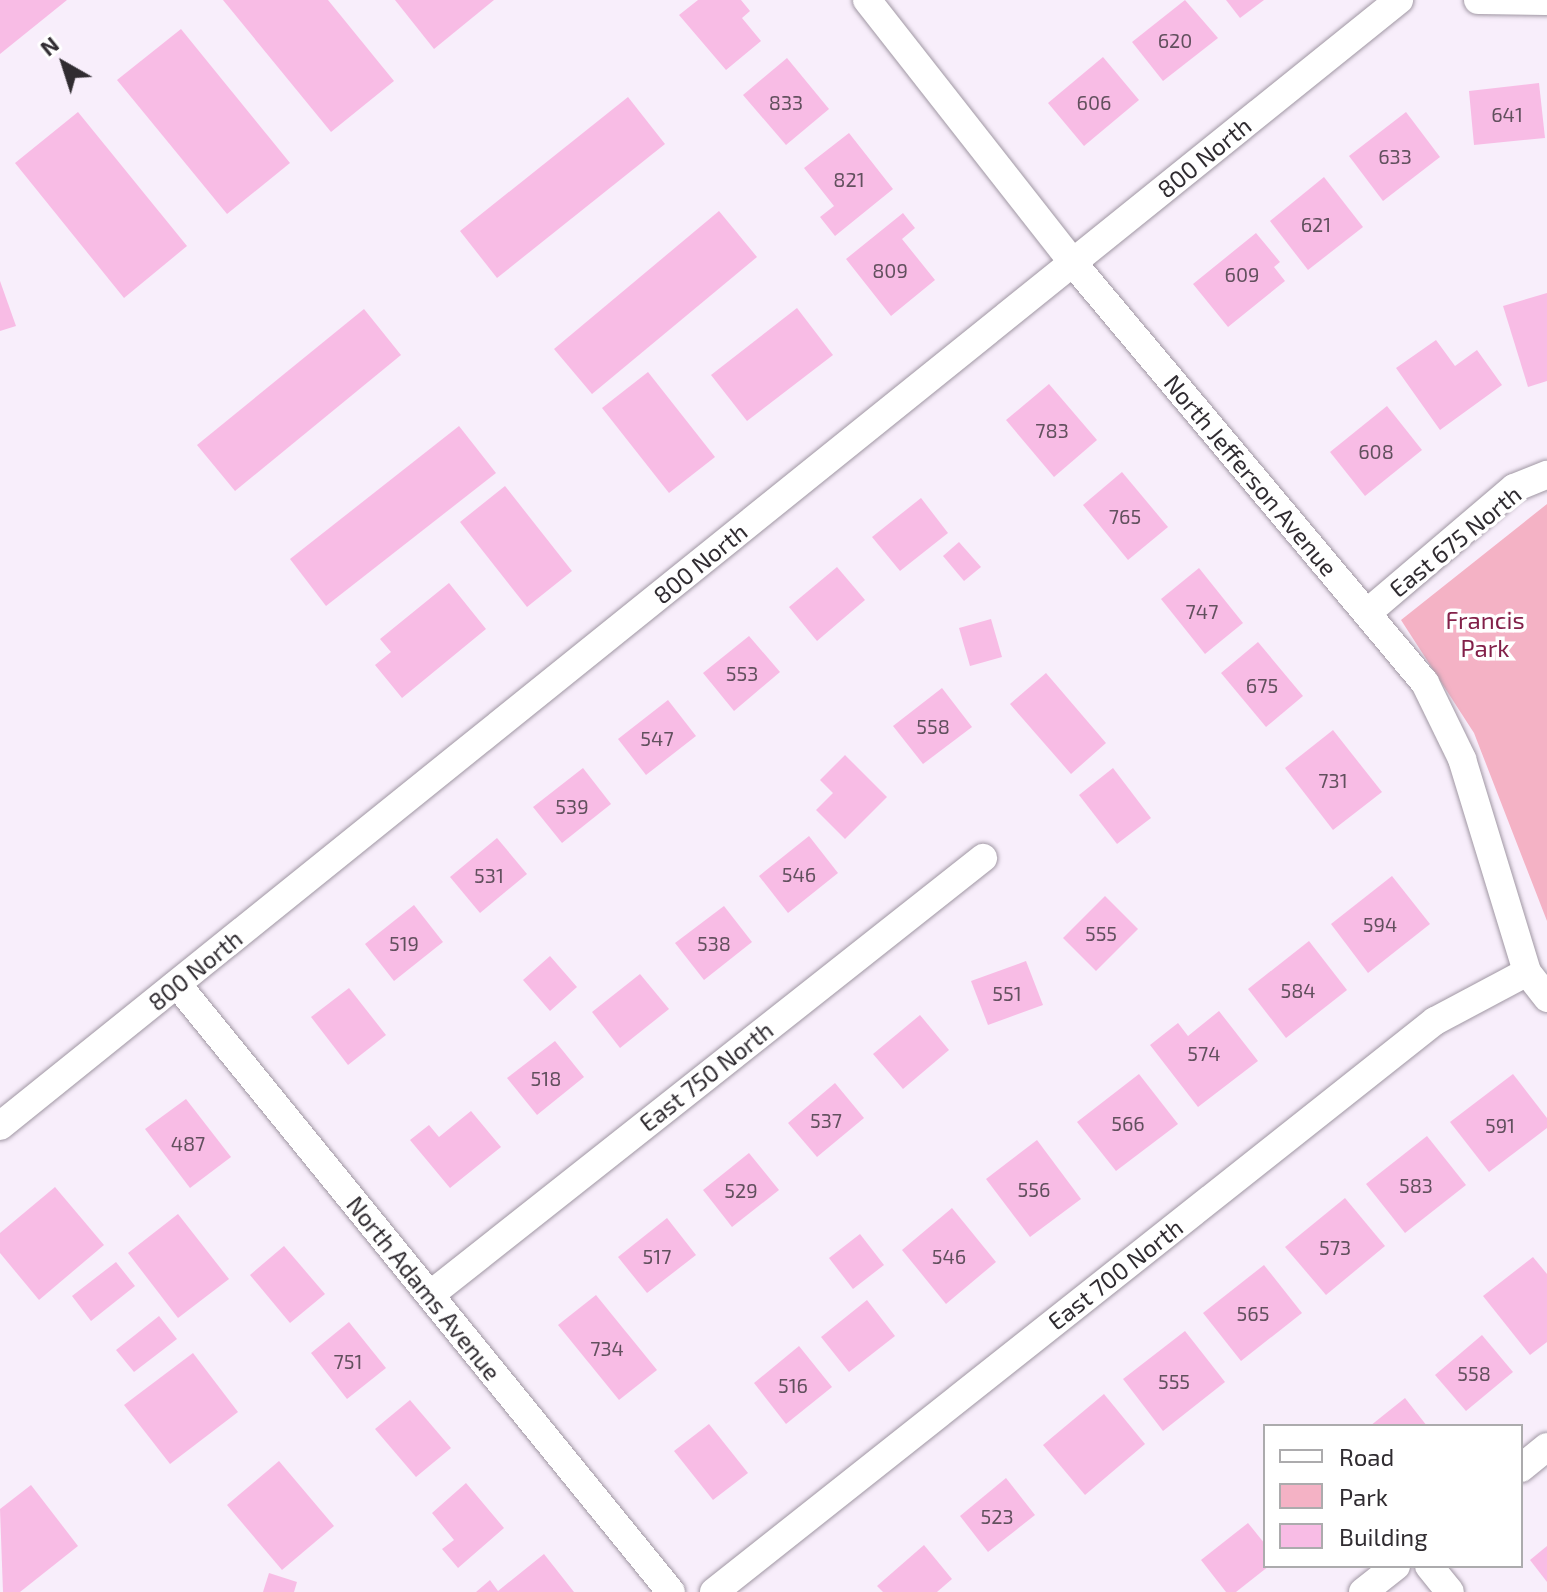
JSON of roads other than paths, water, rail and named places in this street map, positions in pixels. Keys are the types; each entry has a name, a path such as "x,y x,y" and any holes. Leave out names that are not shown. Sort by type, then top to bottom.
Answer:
{"street":[{"name":"North Jefferson Avenue","path":"867,0 1073,263 1425,683 1462,759 1527,972 1547,998"},
{"name":"800 North","path":"0,1126 1399,0"},
{"path":"1478,0 1547,1"},
{"name":"East 675 North","path":"1367,613 1514,488 1547,475"},
{"name":"East 750 North","path":"430,1295 983,858"},
{"name":"East 700 North","path":"714,1592 1435,1021 1527,972"},
{"name":"North Adams Avenue","path":"177,984 671,1592"},
{"path":"1523,1466 1547,1447"},
{"path":"1363,1592 1393,1568"},
{"path":"1431,1568 1450,1592"}],"park label":[{"name":"Francis Park","path":"1485,634"}]}
